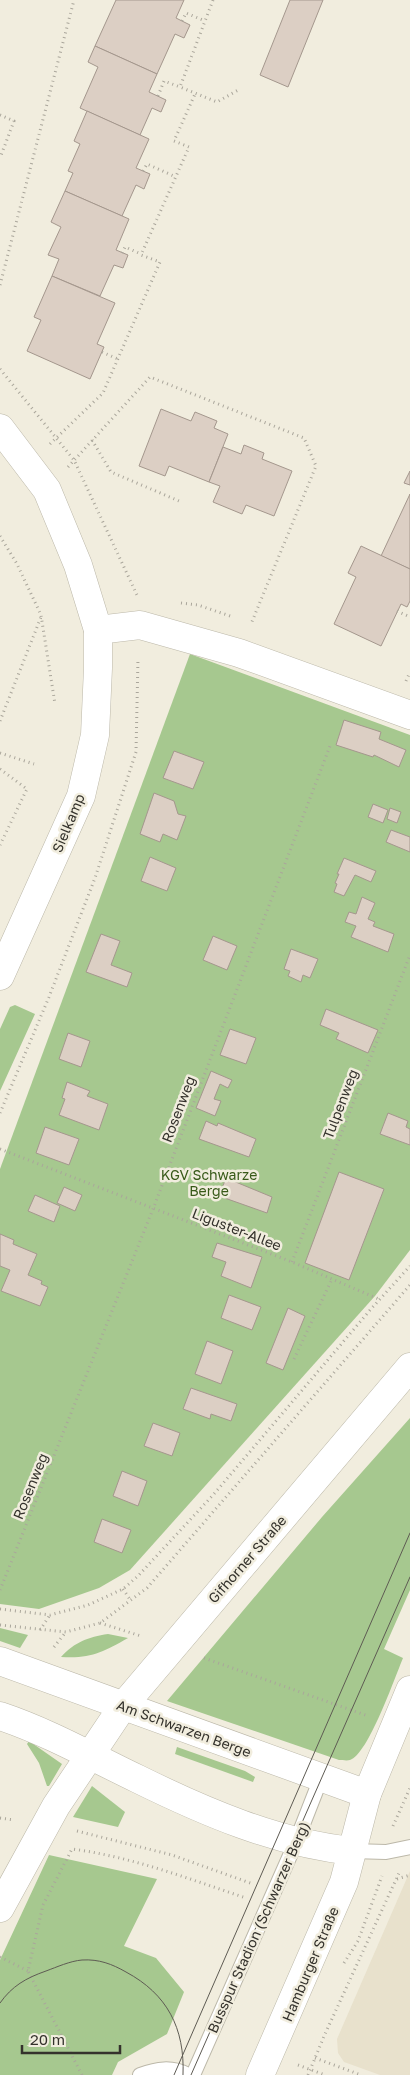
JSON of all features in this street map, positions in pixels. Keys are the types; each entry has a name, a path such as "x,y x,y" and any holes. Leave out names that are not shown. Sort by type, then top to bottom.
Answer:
{"street":[{"name":"Sielkamp","path":"0,428 47,490 78,565 98,630 94,735 81,796 0,976"},
{"path":"98,630 140,625 239,653 410,715"},
{"name":"Gifhorner Straße","path":"88,1754 123,1706 172,1647 410,1367"},
{"name":"Am Schwarzen Berge","path":"0,1661 368,1794"},
{"path":"0,1716 50,1736 196,1806 296,1842 352,1851 368,1794 410,1690"},
{"path":"0,1908 45,1825 88,1754"},
{"name":"Hamburger Straße","path":"260,2075 344,1882 352,1851"}],"lane":[{"name":"Busspur Stadion (Schwarzer Berg)","path":"193,2075 266,1906 296,1842 321,1778"},
{"path":"352,1851 386,1852 410,1847"},
{"path":"140,2075 163,2068 176,2070 188,2075"}],"path":[{"path":"0,286 74,0"},
{"path":"180,87 213,0"},
{"path":"182,21 186,13 205,21"},
{"path":"158,96 164,81 217,102 240,89"},
{"path":"141,254 189,147 174,141 195,94"},
{"path":"0,115 14,121 0,158"},
{"path":"143,171 147,164 176,176"},
{"path":"28,465 103,393 160,262 125,247 122,253"},
{"path":"102,352 118,359"},
{"path":"47,490 150,378 304,438 316,466 239,653"},
{"path":"92,440 111,472 179,501"},
{"path":"0,536 17,564 41,615 54,704"},
{"path":"397,611 410,617"},
{"path":"0,721 41,615"},
{"path":"0,1113 49,997 95,878 136,752 138,658"},
{"name":"Rosenweg","path":"0,1590 152,1209 330,746"},
{"path":"0,753 34,764"},
{"path":"0,770 27,789 0,845"},
{"name":"Tulpenweg","path":"292,1262 410,955"},
{"name":"Liguster-Allee","path":"0,1149 292,1262 381,1300"},
{"path":"0,1610 50,1615 88,1605 123,1589 138,1576 214,1494 410,1266"},
{"path":"294,1359 332,1279"},
{"path":"0,1625 40,1631 66,1632 100,1623 147,1588 410,1285"},
{"path":"123,1589 131,1601"},
{"path":"40,1631 50,1615"},
{"path":"100,1623 336,1704 394,1727"},
{"path":"0,1818 67,1828 172,1855 273,1891"},
{"path":"28,1971 43,1905 72,1849 160,1868 266,1906"},
{"path":"308,2075 399,1873"},
{"path":"396,1879 410,1875"},
{"path":"331,1913 364,1925"},
{"path":"358,1941 367,1943"},
{"path":"0,1958 28,1971 82,2075"},
{"path":"316,2058 361,2075"},
{"path":"298,2065 325,2075"}],"shaded area":[{"path":"410,1871 410,2075 380,2075 344,2062 338,2053 337,2039"}],"green space":[{"name":"KGV Schwarze Berge","path":"190,654 410,735 410,1250 375,1296 130,1570 99,1588 39,1609 0,1604 0,1169"},
{"path":"15,1005 35,1014 0,1091 0,1029 10,1007"},
{"path":"410,1418 410,1590 384,1649 403,1658 373,1731 357,1755 350,1760 339,1760 167,1701 322,1517"},
{"path":"0,1628 28,1635 20,1648 0,1641"},
{"path":"108,1634 128,1638 89,1656 61,1657 71,1647 82,1641"},
{"path":"29,1741 62,1764 49,1786 47,1786 39,1763 27,1744"},
{"path":"177,1747 245,1771 255,1777 253,1782 175,1754"},
{"path":"92,1786 125,1812 118,1827 73,1817"},
{"path":"49,1855 157,1879 124,1946 156,1958 184,1992 167,2034 118,2062 112,2075 0,2075 0,1960"}],"building":[{"path":"116,0 184,0 176,18 190,25 184,38 175,34 157,74 95,46"},
{"path":"290,0 323,0 288,87 260,75"},
{"path":"95,46 157,74 149,92 166,100 161,112 152,108 140,135 80,108 98,67 88,62"},
{"path":"87,111 149,139 136,168 150,174 144,189 136,185 122,216 65,191 73,173 68,171 80,144 74,141"},
{"path":"65,191 129,219 116,250 128,255 123,268 114,265 100,296 52,276 59,259 48,255 61,227 51,222"},
{"path":"52,276 115,303 97,344 104,347 90,379 27,351 41,320 34,317"},
{"path":"161,409 191,421 195,412 217,421 214,428 228,434 209,482 169,466 165,476 139,466"},
{"path":"244,445 264,453 262,459 292,471 274,516 246,505 242,514 213,502 220,486 209,482 223,447 241,454"},
{"path":"410,471 410,485 404,483"},
{"path":"410,494 410,569 381,556"},
{"path":"361,546 410,569 410,601 407,607 401,604 381,646 334,624 356,577 348,573"},
{"path":"344,720 381,732 379,739 406,750 399,767 374,755 373,757 336,745"},
{"path":"174,751 204,762 193,789 163,778"},
{"path":"154,793 174,801 178,814 186,816 177,840 163,834 160,842 140,834"},
{"path":"373,804 388,810 383,823 368,817"},
{"path":"390,808 401,812 397,823 387,819"},
{"path":"391,830 410,837 410,852 386,842"},
{"path":"150,857 176,868 167,891 141,881"},
{"path":"344,858 376,871 371,882 355,875 344,896 334,892 339,874 337,874"},
{"path":"362,897 375,903 368,919 375,922 373,926 394,934 388,952 351,937 356,926 345,922 349,912 356,914"},
{"path":"101,934 120,941 111,965 132,973 127,987 86,972"},
{"path":"213,936 237,946 227,970 203,960"},
{"path":"291,949 318,959 310,978 303,975 301,982 288,976 290,971 284,969"},
{"path":"326,1009 378,1030 368,1053 336,1039 339,1033 320,1025"},
{"path":"230,1029 256,1038 246,1064 220,1055"},
{"path":"68,1033 90,1041 81,1067 59,1059"},
{"path":"211,1071 232,1080 228,1088 220,1084 214,1099 221,1101 215,1116 196,1108"},
{"path":"67,1082 90,1091 87,1096 108,1104 99,1130 59,1115 65,1099 62,1098"},
{"path":"388,1113 408,1121 406,1127 410,1129 410,1145 380,1134"},
{"path":"206,1121 217,1126 218,1123 256,1139 249,1157 199,1139"},
{"path":"45,1127 79,1139 69,1165 36,1153"},
{"path":"339,1172 384,1189 349,1280 305,1263"},
{"path":"226,1178 272,1197 267,1213 219,1196"},
{"path":"64,1187 82,1195 75,1211 57,1203"},
{"path":"35,1195 60,1206 54,1222 28,1211"},
{"path":"0,1234 14,1240 13,1244 37,1254 28,1275 42,1281 41,1284 48,1287 40,1306 1,1291 10,1270 0,1266"},
{"path":"217,1243 262,1257 251,1288 221,1276 226,1262 212,1257"},
{"path":"229,1295 261,1307 252,1330 221,1318"},
{"path":"288,1308 305,1316 283,1370 266,1363"},
{"path":"207,1341 233,1351 221,1384 195,1374"},
{"path":"191,1388 237,1404 231,1421 211,1414 210,1419 183,1409"},
{"path":"153,1423 180,1433 172,1456 144,1446"},
{"path":"122,1471 147,1481 138,1506 113,1496"},
{"path":"102,1519 131,1530 122,1553 94,1542"}],"tram line":[{"path":"174,2075 410,1533"},
{"path":"191,2075 410,1577"},
{"path":"0,2003 20,1983 64,1964 88,1960 110,1964 140,1981 163,2002 171,2014 181,2042 183,2075"}]}
